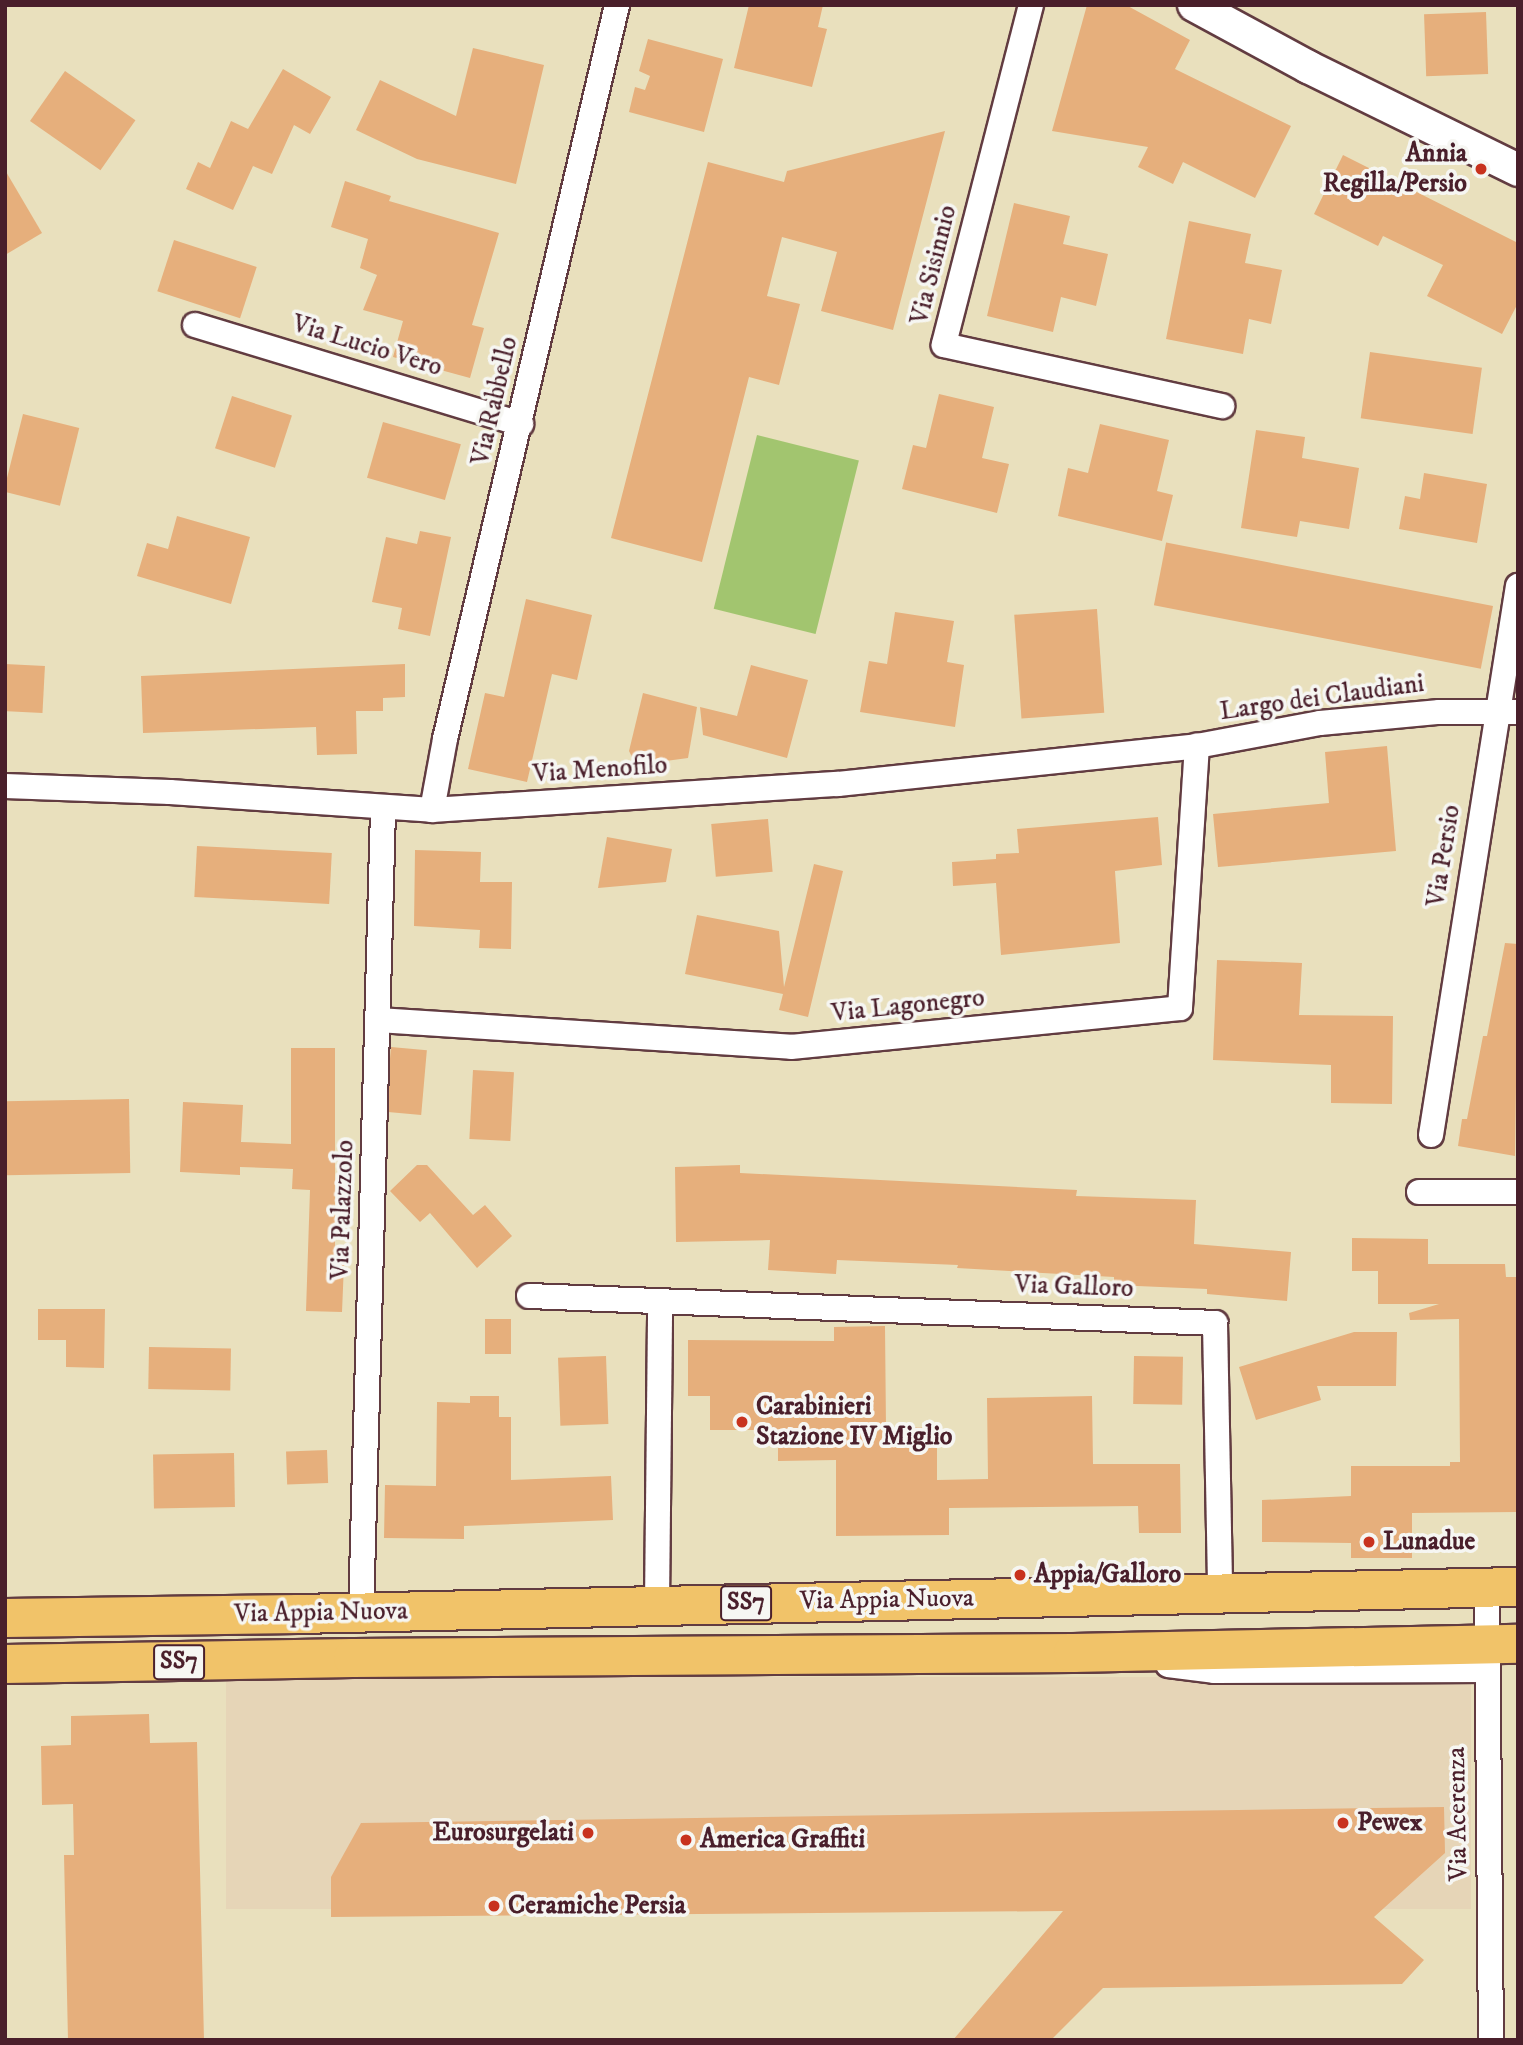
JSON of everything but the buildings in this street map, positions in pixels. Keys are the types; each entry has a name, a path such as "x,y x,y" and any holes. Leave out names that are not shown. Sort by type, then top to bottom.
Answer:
{"main road":[{"name":"Via Appia Nuova","path":"5,1618 361,1613 657,1604 1502,1587"},
{"name":"Via Appia Nuova","path":"5,1664 353,1658 1497,1653"}],"street":[{"name":"Via Rabbello","path":"432,810 445,739 521,424 617,5"},
{"name":"Via Sisinnio","path":"1031,5 944,345 1222,406"},
{"path":"1195,5 1308,67 1518,170"},
{"name":"Via Lucio Vero","path":"195,325 521,424"},
{"name":"Via Persio","path":"1431,1135 1507,712 1518,586"},
{"name":"Largo dei Claudiani","path":"1197,746 1320,723 1439,712 1507,712"},
{"name":"Via Menofilo","path":"5,786 170,792 432,810 838,784 1197,746"},
{"name":"Via Lagonegro","path":"378,1020 791,1047 1180,1008 1197,746"},
{"name":"Via Palazzolo","path":"361,1613 383,808"},
{"path":"1419,1192 1518,1192"},
{"name":"Via Galloro","path":"529,1297 1215,1323 1220,1594"},
{"path":"657,1604 660,1301"},
{"name":"Via Acerenza","path":"1491,2040 1497,1653 1502,1587"}],"shaded area":[{"path":"226,1677 1471,1677 1471,1909 226,1909"}],"green space":[{"path":"757,435 859,460 816,634 714,609"}],"place":[{"name":"Annia Regilla/Persio","path":"1481,169"},
{"name":"Carabinieri Stazione IV Miglio","path":"742,1422"},
{"name":"Lunadue","path":"1369,1542"},
{"name":"Appia/Galloro","path":"1020,1575"},
{"name":"Pewex","path":"1343,1823"},
{"name":"Eurosurgelati","path":"588,1833"},
{"name":"America Graffiti","path":"686,1840"},
{"name":"Ceramiche Persia","path":"494,1906"}]}
